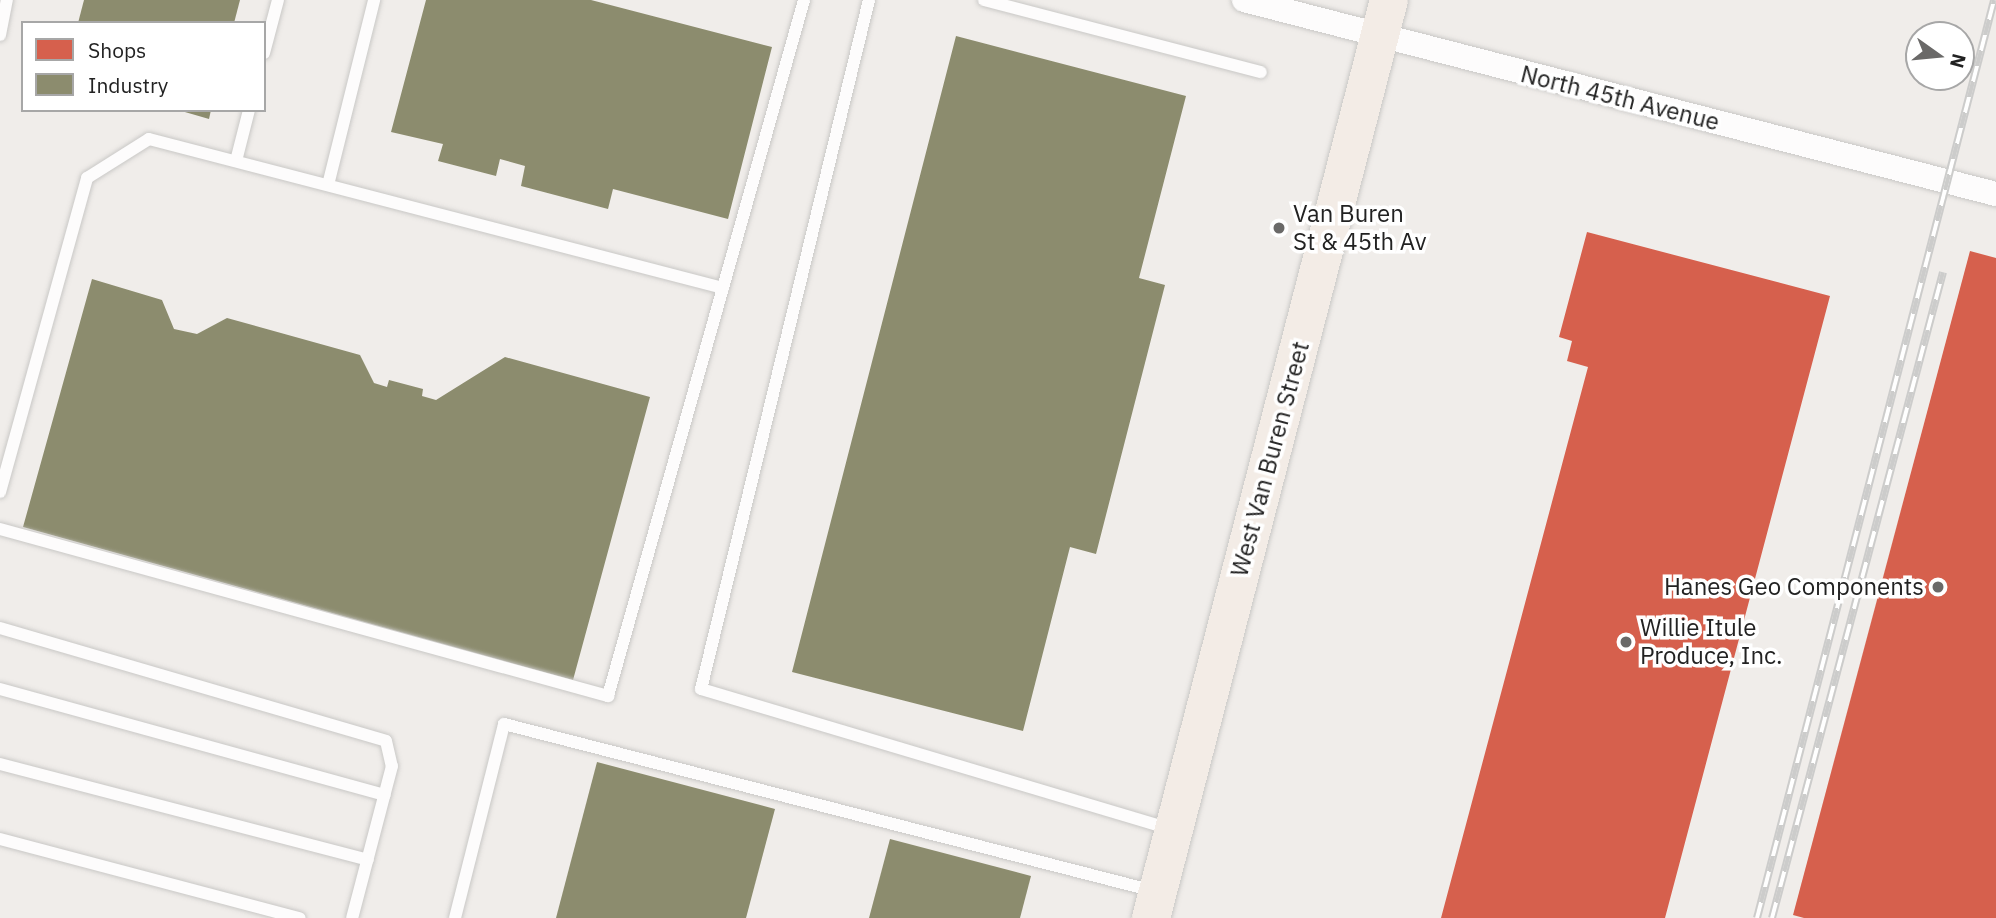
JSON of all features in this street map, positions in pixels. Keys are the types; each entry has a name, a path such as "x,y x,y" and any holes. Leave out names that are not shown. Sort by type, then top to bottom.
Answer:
{"main road":[{"name":"West Van Buren Street","path":"1155,905 1385,18"}],"street":[{"name":"North 45th Avenue","path":"1244,0 1385,18 1996,194"}],"lane":[{"path":"0,35 7,0"},
{"path":"266,45 278,0"},
{"path":"328,186 374,0"},
{"path":"0,529 608,696 804,0"},
{"path":"869,0 701,689 1174,830"},
{"path":"984,0 1261,72"},
{"path":"236,161 248,112"},
{"path":"0,492 87,178 149,139 723,288"},
{"path":"0,628 379,737 390,746 392,757 385,795 352,918"},
{"path":"0,688 385,795"},
{"path":"455,918 504,724 1155,905"},
{"path":"0,764 368,860"},
{"path":"0,839 300,918"}],"building: Shops":[{"name":"Willie Itule Produce, Inc.","path":"1587,232 1830,296 1665,918 1441,918 1588,367 1567,361 1572,341 1559,337"},
{"name":"Hanes Geo Components","path":"1970,251 1996,258 1996,918 1804,918 1793,915"}],"building: Industry":[{"path":"84,0 240,0 235,21 79,21"},
{"path":"426,0 591,0 772,47 728,219 613,189 608,209 521,186 525,166 500,159 496,176 438,161 443,144 391,132"},
{"path":"956,36 1186,96 1139,278 1165,285 1096,554 1070,547 1023,731 792,672"},
{"path":"185,112 211,112 209,119"},
{"path":"92,279 162,300 174,329 197,334 227,318 360,355 374,383 387,387 389,380 423,389 422,396 436,400 505,357 650,397 573,680 23,527"},
{"path":"597,762 775,809 746,918 556,918"},
{"path":"890,839 1031,876 1020,918 869,918"}],"railway":[{"path":"1757,918 1994,0"},
{"path":"1772,918 1943,272"}],"place":[{"name":"Van Buren St & 45th Av","path":"1279,228"},
{"name":"Hanes Geo Components","path":"1938,587"},
{"name":"Willie Itule Produce, Inc.","path":"1626,642"}]}
